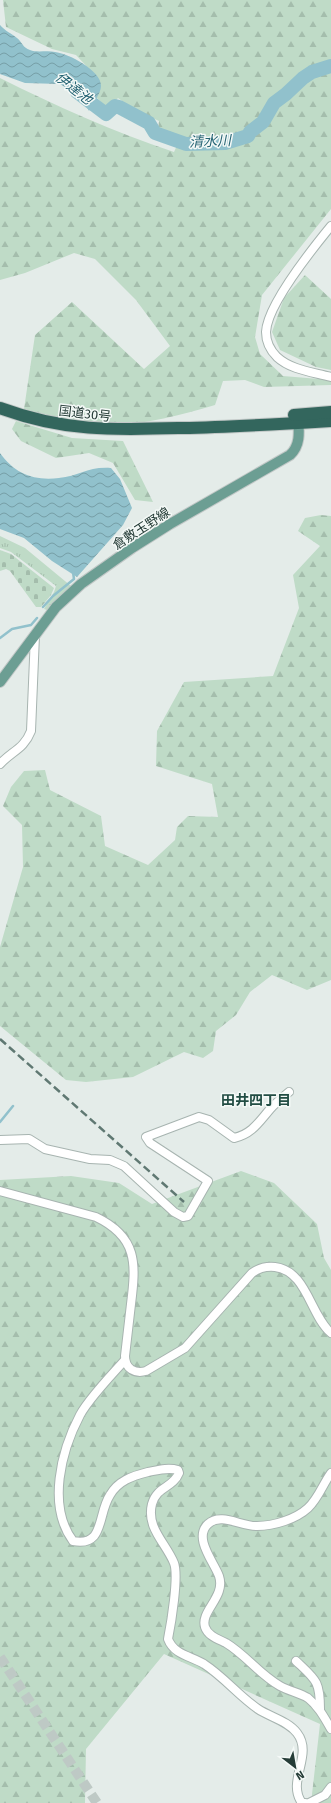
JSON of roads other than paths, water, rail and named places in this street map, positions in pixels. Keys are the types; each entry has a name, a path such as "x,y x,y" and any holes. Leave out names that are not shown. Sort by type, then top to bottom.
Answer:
{"highway":[{"name":"国道30号","path":"0,408 31,418 89,429 116,430 170,429 298,419 331,412"},
{"name":"国道30号","path":"298,419 331,421"}],"main road":[{"name":"倉敷玉野線","path":"0,682 64,598 113,561 170,524 290,455 298,445 298,419"}],"street":[{"path":"331,226 295,273 269,320 266,331 267,341 271,350 288,365 331,377"},
{"path":"0,764 28,741 31,732 35,635"},
{"path":"0,1140 29,1139 46,1149 90,1159 110,1160 124,1166 174,1212 183,1217 188,1216 208,1181 150,1143 146,1137 199,1117 209,1120 234,1138 241,1137 261,1122 272,1107 289,1092"},
{"path":"0,1191 96,1217 110,1223 124,1237 133,1259 135,1273 125,1360 80,1414 64,1456 60,1504 65,1530 73,1541 84,1543 90,1541 98,1532 100,1519 109,1496 118,1484 133,1476 165,1468 178,1470 179,1473 177,1479 162,1488 155,1496 151,1511 153,1526 175,1564 174,1599 168,1639 170,1646 176,1652 202,1663 220,1675 257,1708 292,1728 302,1742 303,1758 296,1783 298,1796 302,1802 305,1803"},
{"path":"125,1360 132,1371 140,1372 146,1371 177,1354 195,1338 252,1273 264,1267 285,1270 295,1277 320,1321 331,1333"},
{"path":"331,1473 308,1508 296,1516 278,1523 256,1527 220,1519 214,1520 204,1530 202,1536 208,1554 219,1577 220,1587 205,1619 205,1627 210,1635 240,1653 267,1678 281,1687 306,1697 320,1709 331,1730"},
{"path":"296,1661 312,1676 320,1688 320,1709"},
{"path":"309,1803 325,1795 331,1787"}],"water":[{"name":"伊達池","path":"0,25 28,49 33,51 52,51 61,53 76,59 96,74 100,80 101,89 89,111 82,98 60,84 25,83 0,74"},
{"path":"0,453 12,466 33,477 50,479 59,478 96,468 111,468 120,479 132,508 123,525 77,577 52,561 24,538 0,529"}],"waterway":[{"name":"清水川","path":"77,92 106,114 115,106 119,107 149,123 155,133 186,144 225,143 248,136 250,132 263,122 274,103 303,78 312,72 331,66"},
{"path":"43,607 53,596 74,579 73,572"},
{"path":"0,638 12,629 31,625 37,618"},
{"path":"0,1122 13,1106"}],"tunnel":[{"path":"0,1657 97,1803"}],"railway":[{"path":"0,1039 184,1202"}],"district":[{"name":"田井四丁目","path":"256,1100"}]}
